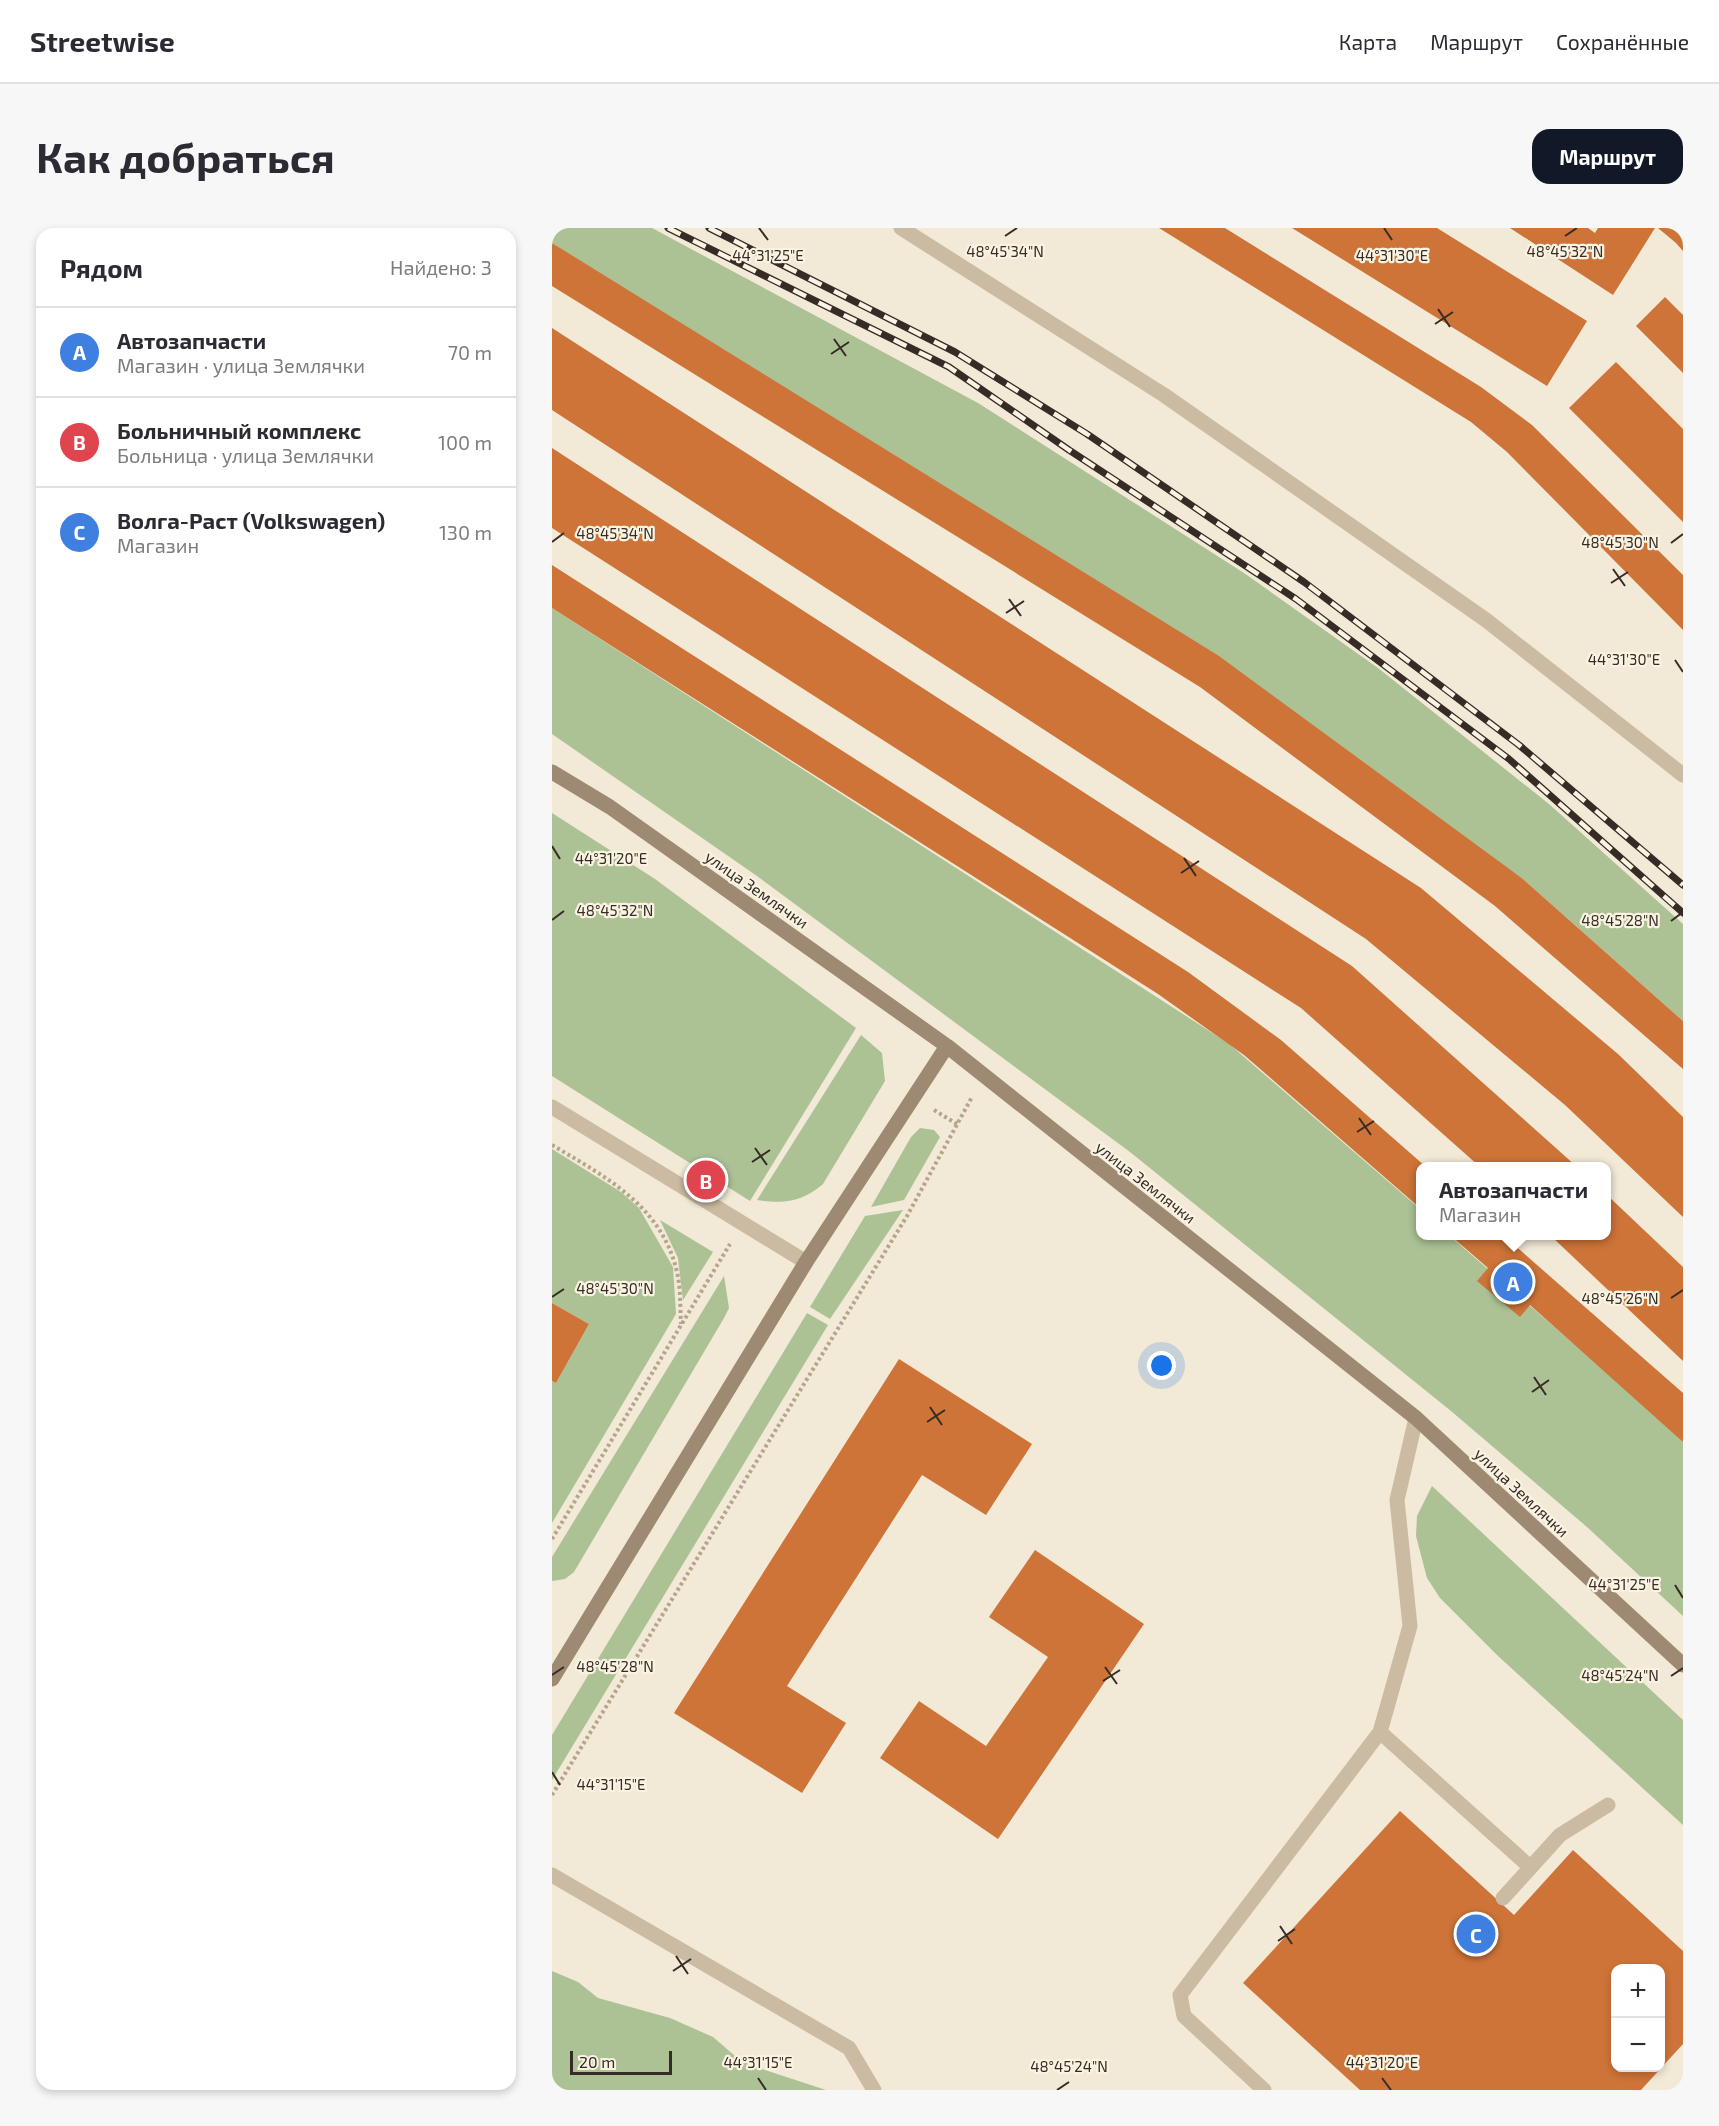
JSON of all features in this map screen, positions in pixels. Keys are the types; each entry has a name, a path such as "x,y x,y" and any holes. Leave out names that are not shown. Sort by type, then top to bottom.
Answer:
{"main road":[{"name":"улица Землячки","path":"552,772 610,807 948,1046 1416,1418 1683,1665"},
{"path":"552,1679 806,1262 948,1046"}],"lane":[{"path":"902,228 1164,395 1467,606 1683,775"},
{"path":"552,1107 806,1262"},
{"path":"1264,2090 1184,2016 1180,1995 1380,1732 1410,1626 1398,1500 1416,1418"},
{"path":"1380,1732 1530,1867"},
{"path":"1503,1898 1560,1835 1608,1806"},
{"path":"552,1875 849,2048 874,2090"}],"path":[{"path":"552,1795 907,1216 984,1075"},
{"path":"552,1145 628,1193 647,1211 676,1269 681,1324"},
{"path":"552,1539 742,1223"}],"green space":[{"path":"552,228 652,228 978,403 1244,573 1378,668 1549,804 1683,924 1683,1021 1523,879 552,243"},
{"path":"552,608 1228,1043 1416,1206 1416,1240 1455,1240 1662,1421 1683,1442 1683,1616 1587,1527 1451,1411 1130,1152 757,876 552,734"},
{"path":"552,813 655,879 856,1028 750,1201 552,1076"},
{"path":"861,1035 882,1053 885,1081 823,1184 808,1195 793,1200 776,1202 757,1200"},
{"path":"920,1128 934,1130 940,1137 904,1200 871,1207 911,1137"},
{"path":"552,1149 621,1192 639,1208 673,1267 676,1314 552,1523 552,1381 556,1383 589,1324 552,1303"},
{"path":"903,1210 830,1319 810,1307 865,1216"},
{"path":"660,1220 713,1252 683,1300 678,1258"},
{"path":"724,1276 729,1308 724,1318 574,1572 565,1579 552,1581 552,1557"},
{"path":"807,1313 828,1325 552,1780 552,1735"},
{"path":"1432,1486 1683,1720 1683,1825 1498,1656 1440,1598 1427,1578 1416,1536 1417,1516"},
{"path":"552,1971 578,1982 598,1998 670,2018 713,2037 735,2056 762,2069 826,2090 552,2090"}],"building":[{"path":"1159,228 1225,228 1481,387 1532,425 1683,575 1683,630 1507,452 1471,422"},
{"path":"1292,228 1437,228 1587,321 1547,386"},
{"path":"1510,228 1588,228 1595,233 1598,228 1655,228 1613,295"},
{"path":"1658,228 1683,228 1683,251 1676,243"},
{"path":"552,243 1219,656 1523,879 1683,1021 1683,1069 1495,906 1200,687 552,286"},
{"path":"1665,297 1683,315 1683,373 1636,326"},
{"path":"552,328 1421,888 1618,1054 1683,1117 1683,1217 1565,1105 1366,939 552,410"},
{"path":"1616,362 1683,429 1683,522 1569,408"},
{"path":"552,448 1352,966 1572,1162 1474,1162 1301,1008 552,528"},
{"path":"552,565 1188,972 1281,1040 1420,1162 1416,1162 1416,1205 1244,1055 1158,994 552,608"},
{"path":"1611,1199 1683,1267 1683,1361 1555,1240 1611,1240"},
{"path":"1456,1240 1509,1240 1683,1393 1683,1442 1530,1305 1520,1317 1477,1281 1488,1268"},
{"path":"552,1303 589,1324 556,1383 552,1381"},
{"path":"899,1359 1032,1444 986,1515 922,1475 787,1686 846,1723 802,1793 674,1713"},
{"path":"1035,1550 1144,1624 998,1839 880,1758 919,1701 986,1746 1048,1657 989,1617"},
{"path":"1400,1811 1514,1915 1573,1850 1683,1951 1683,2044 1665,2064 1665,1964 1611,1964 1611,2072 1657,2072 1641,2090 1360,2090 1243,1983"}],"railway":[{"path":"668,228 949,367 1069,450 1296,599 1509,759 1683,913"},
{"path":"709,228 955,352 1087,434 1304,582 1519,745 1683,885"}],"place":[{"name":"Больничный комплекс","path":"706,1180"},
{"name":"Автозапчасти","path":"1513,1282"},
{"name":"Волга-Раст (Volkswagen)","path":"1476,1934"}]}
